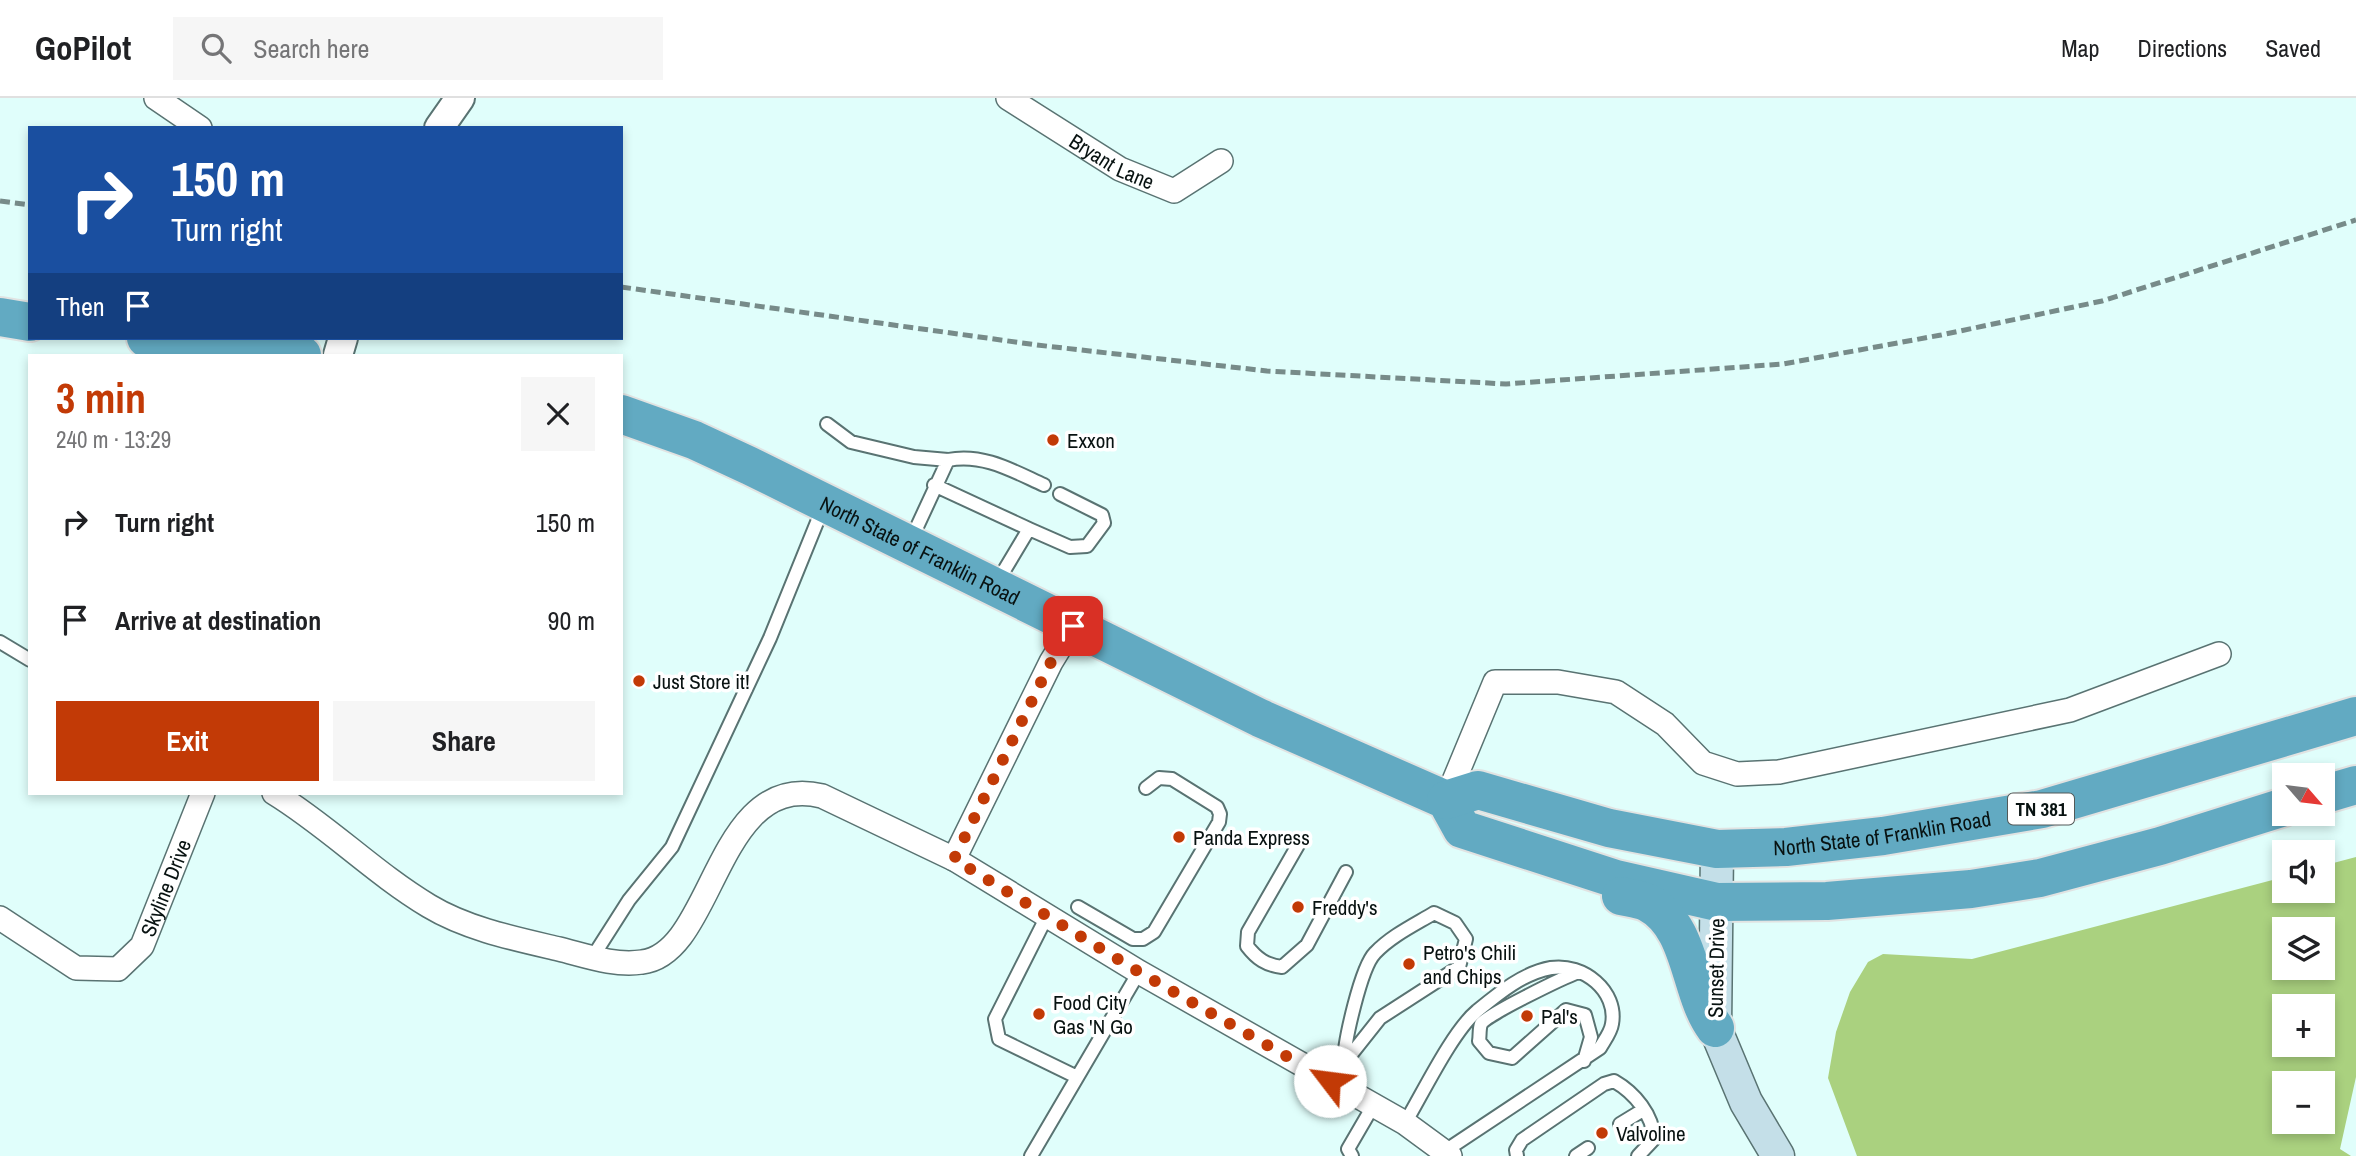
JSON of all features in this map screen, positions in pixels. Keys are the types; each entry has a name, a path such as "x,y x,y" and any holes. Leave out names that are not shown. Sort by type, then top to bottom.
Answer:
{"highway":[{"path":"0,317 28,322"},
{"path":"163,340 293,354"},
{"name":"North State of Franklin Road","path":"623,415 694,440 1260,718 1446,800 1478,790 1609,828 1717,849 1786,847 1883,836 2042,809 2356,716"},
{"path":"2335,791 2356,785"},
{"path":"1446,800 1461,829 1616,879 1717,902 1899,897 2040,878 2272,810"},
{"path":"1519,848 1586,887 1648,903 1665,917 1679,938 1703,1012 1715,1028"}],"main road":[{"name":"Sunset Drive","path":"1717,849 1715,1028 1746,1102 1778,1156"}],"street":[{"path":"156,98 197,126"},
{"path":"440,126 460,98"},
{"name":"Bryant Lane","path":"1008,98 1120,169 1174,191 1221,161"},
{"path":"954,859 1051,662 1073,626"},
{"path":"1446,800 1495,682 1558,682 1616,692 1665,724 1703,763 1737,774 1779,772 2070,710 2219,654"},
{"path":"277,795 430,906 499,935 616,963 646,962 669,950 739,833 762,805 785,793 804,792 822,796 954,859 1139,972 1337,1072 1373,1106 1405,1124 1447,1154"},
{"name":"Skyline Drive","path":"0,918 76,968 118,969 142,946 202,795"}],"lane":[{"path":"827,424 851,442 914,457 948,460 967,456 995,463 1044,485"},
{"path":"909,546 934,485 948,460"},
{"path":"934,485 1070,547 1087,546 1104,523 1102,515 1060,494"},
{"path":"592,958 629,900 672,847 770,638 825,504"},
{"path":"994,587 1028,529"},
{"path":"0,642 28,659"},
{"path":"1078,907 1133,939 1143,939 1154,932 1219,822 1217,807 1171,779 1159,778 1146,788"},
{"path":"1298,845 1248,932 1247,946 1255,957 1271,966 1282,967 1307,945 1346,872"},
{"path":"1433,913 1455,923 1466,939 1459,967 1380,1018 1337,1072 1373,955 1404,930 1433,913"},
{"path":"1048,914 995,1019 999,1039 1077,1077"},
{"path":"1405,1124 1475,1013 1523,977 1553,968 1579,972 1600,983 1611,1002 1612,1025 1600,1048 1447,1154"},
{"path":"1031,1156 1139,972"},
{"path":"1579,972 1546,985 1512,1007 1491,1015 1482,1024 1479,1041 1489,1053 1512,1058 1566,1010 1585,1015 1591,1037 1584,1061"},
{"path":"1517,1156 1516,1150 1522,1140 1604,1084 1614,1082 1630,1090 1653,1125 1654,1139 1638,1156"},
{"path":"1350,1153 1373,1106"},
{"path":"1620,1124 1643,1110"},
{"path":"1576,1156 1588,1148"}],"green space":[{"path":"2356,857 2356,1077 2340,1149 2351,1156 1857,1156 1828,1078 1836,1032 1850,992 1868,962 1883,954 1972,959 2272,880 2272,903 2335,903 2335,863"}],"railway":[{"path":"0,201 28,205"},
{"path":"623,287 1037,345 1267,371 1506,384 1783,364 1941,335 2102,301 2356,220"}],"place":[{"name":"Exxon","path":"1053,440"},
{"name":"Just Store it!","path":"639,681"},
{"name":"Panda Express","path":"1179,837"},
{"name":"Freddy's","path":"1298,907"},
{"name":"Petro's Chili and Chips","path":"1409,964"},
{"name":"Food City Gas 'N Go","path":"1039,1014"},
{"name":"Pal's","path":"1527,1016"},
{"name":"Valvoline","path":"1602,1133"}],"route":[{"path":"1073,626 1051,662 954,859 1139,972 1330,1081"}]}
